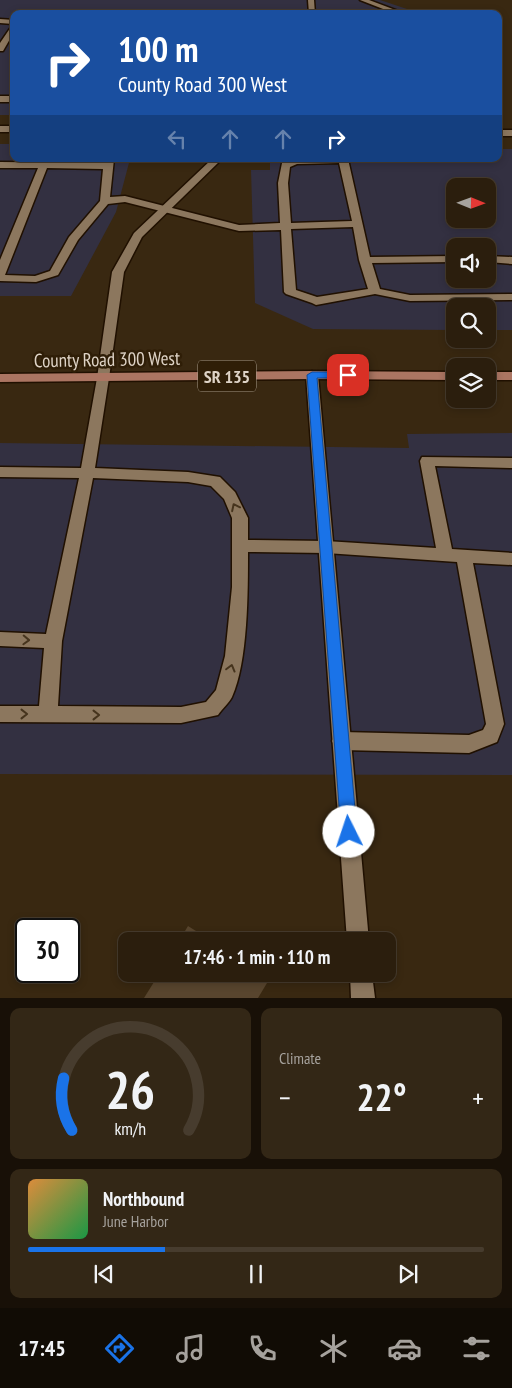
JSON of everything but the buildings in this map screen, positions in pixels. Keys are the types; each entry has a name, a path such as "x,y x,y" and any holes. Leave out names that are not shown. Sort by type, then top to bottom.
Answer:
{"main road":[{"name":"County Road 300 West","path":"0,378 312,375 446,376"},
{"path":"496,376 512,376"}],"street":[{"path":"363,0 392,10"},
{"path":"0,49 10,33"},
{"path":"0,165 108,162 105,201 73,239 54,273 36,278 0,278"},
{"path":"48,714 53,640 87,473 118,272 138,235 214,162"},
{"path":"293,162 285,165 283,182 290,292 316,301 375,291 410,298 512,297"},
{"path":"344,162 375,291"},
{"path":"0,274 44,165"},
{"path":"105,201 125,199 239,228 358,224"},
{"path":"366,260 446,259"},
{"path":"496,259 512,261"},
{"path":"312,375 357,932"},
{"path":"445,555 427,461 512,463"},
{"path":"0,472 188,477 215,481 230,496 240,518 240,587 234,656 224,694 211,709 181,715 0,714"},
{"path":"240,546 326,547 512,560"},
{"path":"342,741 469,744 490,736 495,724 493,709 464,556"},
{"path":"0,639 53,640"},
{"path":"362,982 363,998"}],"shaded area":[{"path":"0,0 380,0 410,10 10,10 10,115 0,115"},
{"path":"0,144 10,144 10,162 129,162 116,212 71,296 0,296"},
{"path":"502,149 512,149 512,330 496,330 496,298 446,298 446,330 313,329 255,303 251,170 270,170 270,162 502,162"},
{"path":"512,433 512,775 0,774 0,443 409,448 407,434"}],"route":[{"path":"348,375 312,375 349,832"}]}
